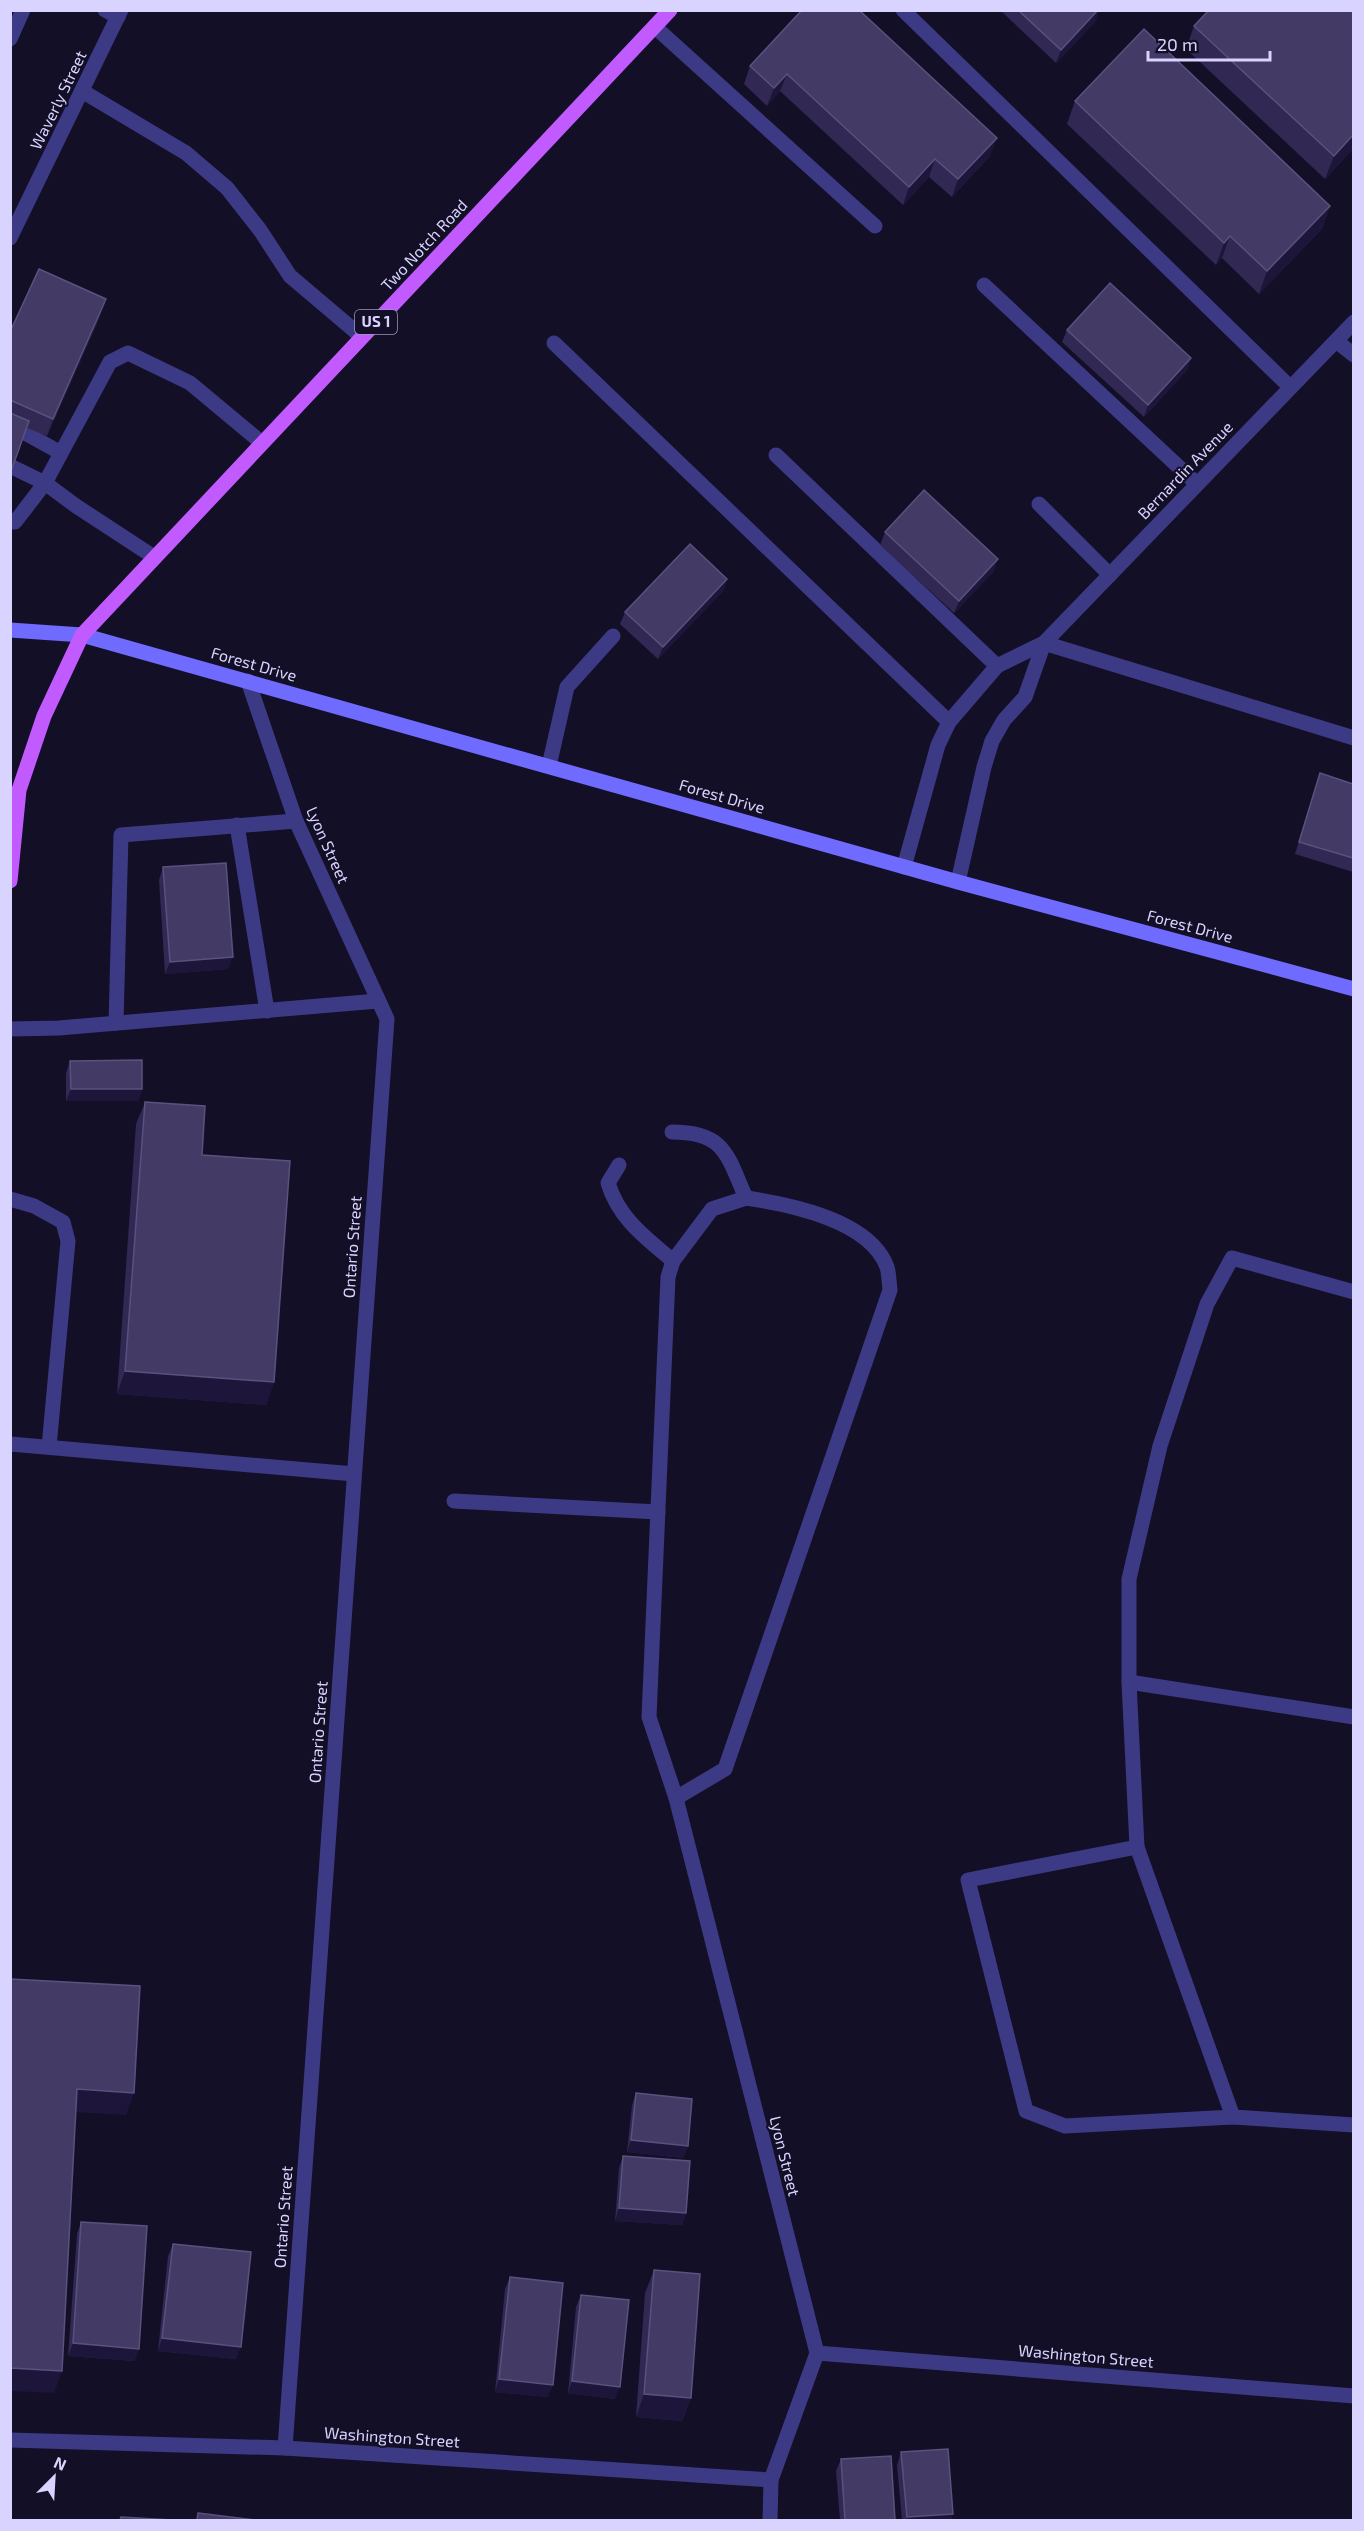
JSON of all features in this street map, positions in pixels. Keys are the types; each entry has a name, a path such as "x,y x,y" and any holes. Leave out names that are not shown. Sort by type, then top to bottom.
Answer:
{"main road":[{"name":"Two Notch Road","path":"82,635 670,10"},
{"name":"Forest Drive","path":"10,630 82,635 904,867 1353,989"},
{"name":"US 1","path":"10,881 19,790 44,716 82,635"}],"street":[{"path":"10,39 23,10"},
{"path":"903,10 1290,387"},
{"name":"Waverly Street","path":"10,238 82,91 115,13"},
{"path":"655,27 875,226"},
{"path":"82,91 186,153 227,188 260,230 290,276 362,337"},
{"path":"984,285 1197,484"},
{"name":"Bernardin Avenue","path":"904,867 938,745 949,723 997,666 1044,643 1353,322"},
{"path":"1336,341 1353,355"},
{"path":"554,343 949,723"},
{"path":"10,522 15,522 45,483 110,362 128,353 190,383 262,442"},
{"path":"25,434 62,453"},
{"path":"776,455 997,666"},
{"path":"12,467 45,483 154,557"},
{"path":"1039,504 1110,575"},
{"path":"549,766 567,687 613,636"},
{"path":"1044,643 1353,738"},
{"name":"Bernardin Avenue","path":"958,882 992,741 1004,720 1025,697 1044,643"},
{"name":"Lyon Street","path":"248,681 296,821 387,1018"},
{"path":"116,1023 121,835 296,821"},
{"path":"237,825 267,1011"},
{"path":"10,1029 116,1023 378,1001"},
{"name":"Ontario Street","path":"285,2448 387,1018"},
{"path":"672,1132 695,1132 724,1149 746,1198"},
{"path":"620,1165 608,1184 613,1200 627,1220 674,1261 712,1209 746,1198 785,1203 826,1216 871,1242 886,1266 890,1290 725,1769 676,1798"},
{"path":"10,1199 34,1206 63,1222 68,1241 49,1447"},
{"path":"1233,2117 1137,1847 1129,1682 1129,1579 1160,1446 1207,1304 1232,1258 1353,1292"},
{"name":"Lyon Street","path":"674,1261 668,1277 649,1717 676,1798 817,2353"},
{"path":"10,1444 354,1474"},
{"path":"454,1501 658,1512"},
{"path":"1129,1682 1353,1717"},
{"path":"1137,1847 968,1880 1026,2111 1065,2126 1233,2117 1353,2125"},
{"path":"770,2520 771,2480 817,2353"},
{"name":"Washington Street","path":"817,2353 1353,2396"},
{"name":"Washington Street","path":"10,2440 285,2448 771,2480"}],"building":[{"path":"802,10 859,10 997,138 958,179 935,159 909,187 787,74 774,88 750,66"},
{"path":"1018,10 1098,10 1061,50"},
{"path":"1209,10 1353,10 1353,135 1334,156 1194,26"},
{"path":"1144,29 1330,206 1267,271 1230,236 1224,243 1075,101"},
{"path":"39,269 106,299 53,419 10,400 10,332"},
{"path":"1110,283 1191,358 1148,405 1067,330"},
{"path":"10,413 29,421 10,474"},
{"path":"924,490 998,559 959,601 885,532"},
{"path":"690,544 727,579 663,647 625,612"},
{"path":"1320,773 1353,784 1353,858 1299,842"},
{"path":"226,863 233,957 170,962 163,867"},
{"path":"142,1060 142,1089 71,1089 70,1061"},
{"path":"145,1102 205,1106 202,1155 290,1161 274,1382 125,1371"},
{"path":"10,1979 140,1986 134,2093 77,2089 62,2371 10,2368"},
{"path":"636,2093 692,2099 688,2146 631,2140"},
{"path":"623,2156 690,2161 686,2213 619,2208"},
{"path":"81,2222 147,2226 139,2349 73,2343"},
{"path":"173,2244 251,2252 241,2347 162,2338"},
{"path":"654,2270 700,2274 691,2398 644,2394"},
{"path":"510,2277 563,2283 553,2385 499,2379"},
{"path":"581,2295 629,2300 620,2387 572,2381"},
{"path":"948,2449 953,2514 907,2517 901,2452"},
{"path":"891,2456 895,2520 845,2520 841,2459"},
{"path":"198,2513 255,2520 197,2520"},
{"path":"121,2517 172,2520 120,2520"}]}
